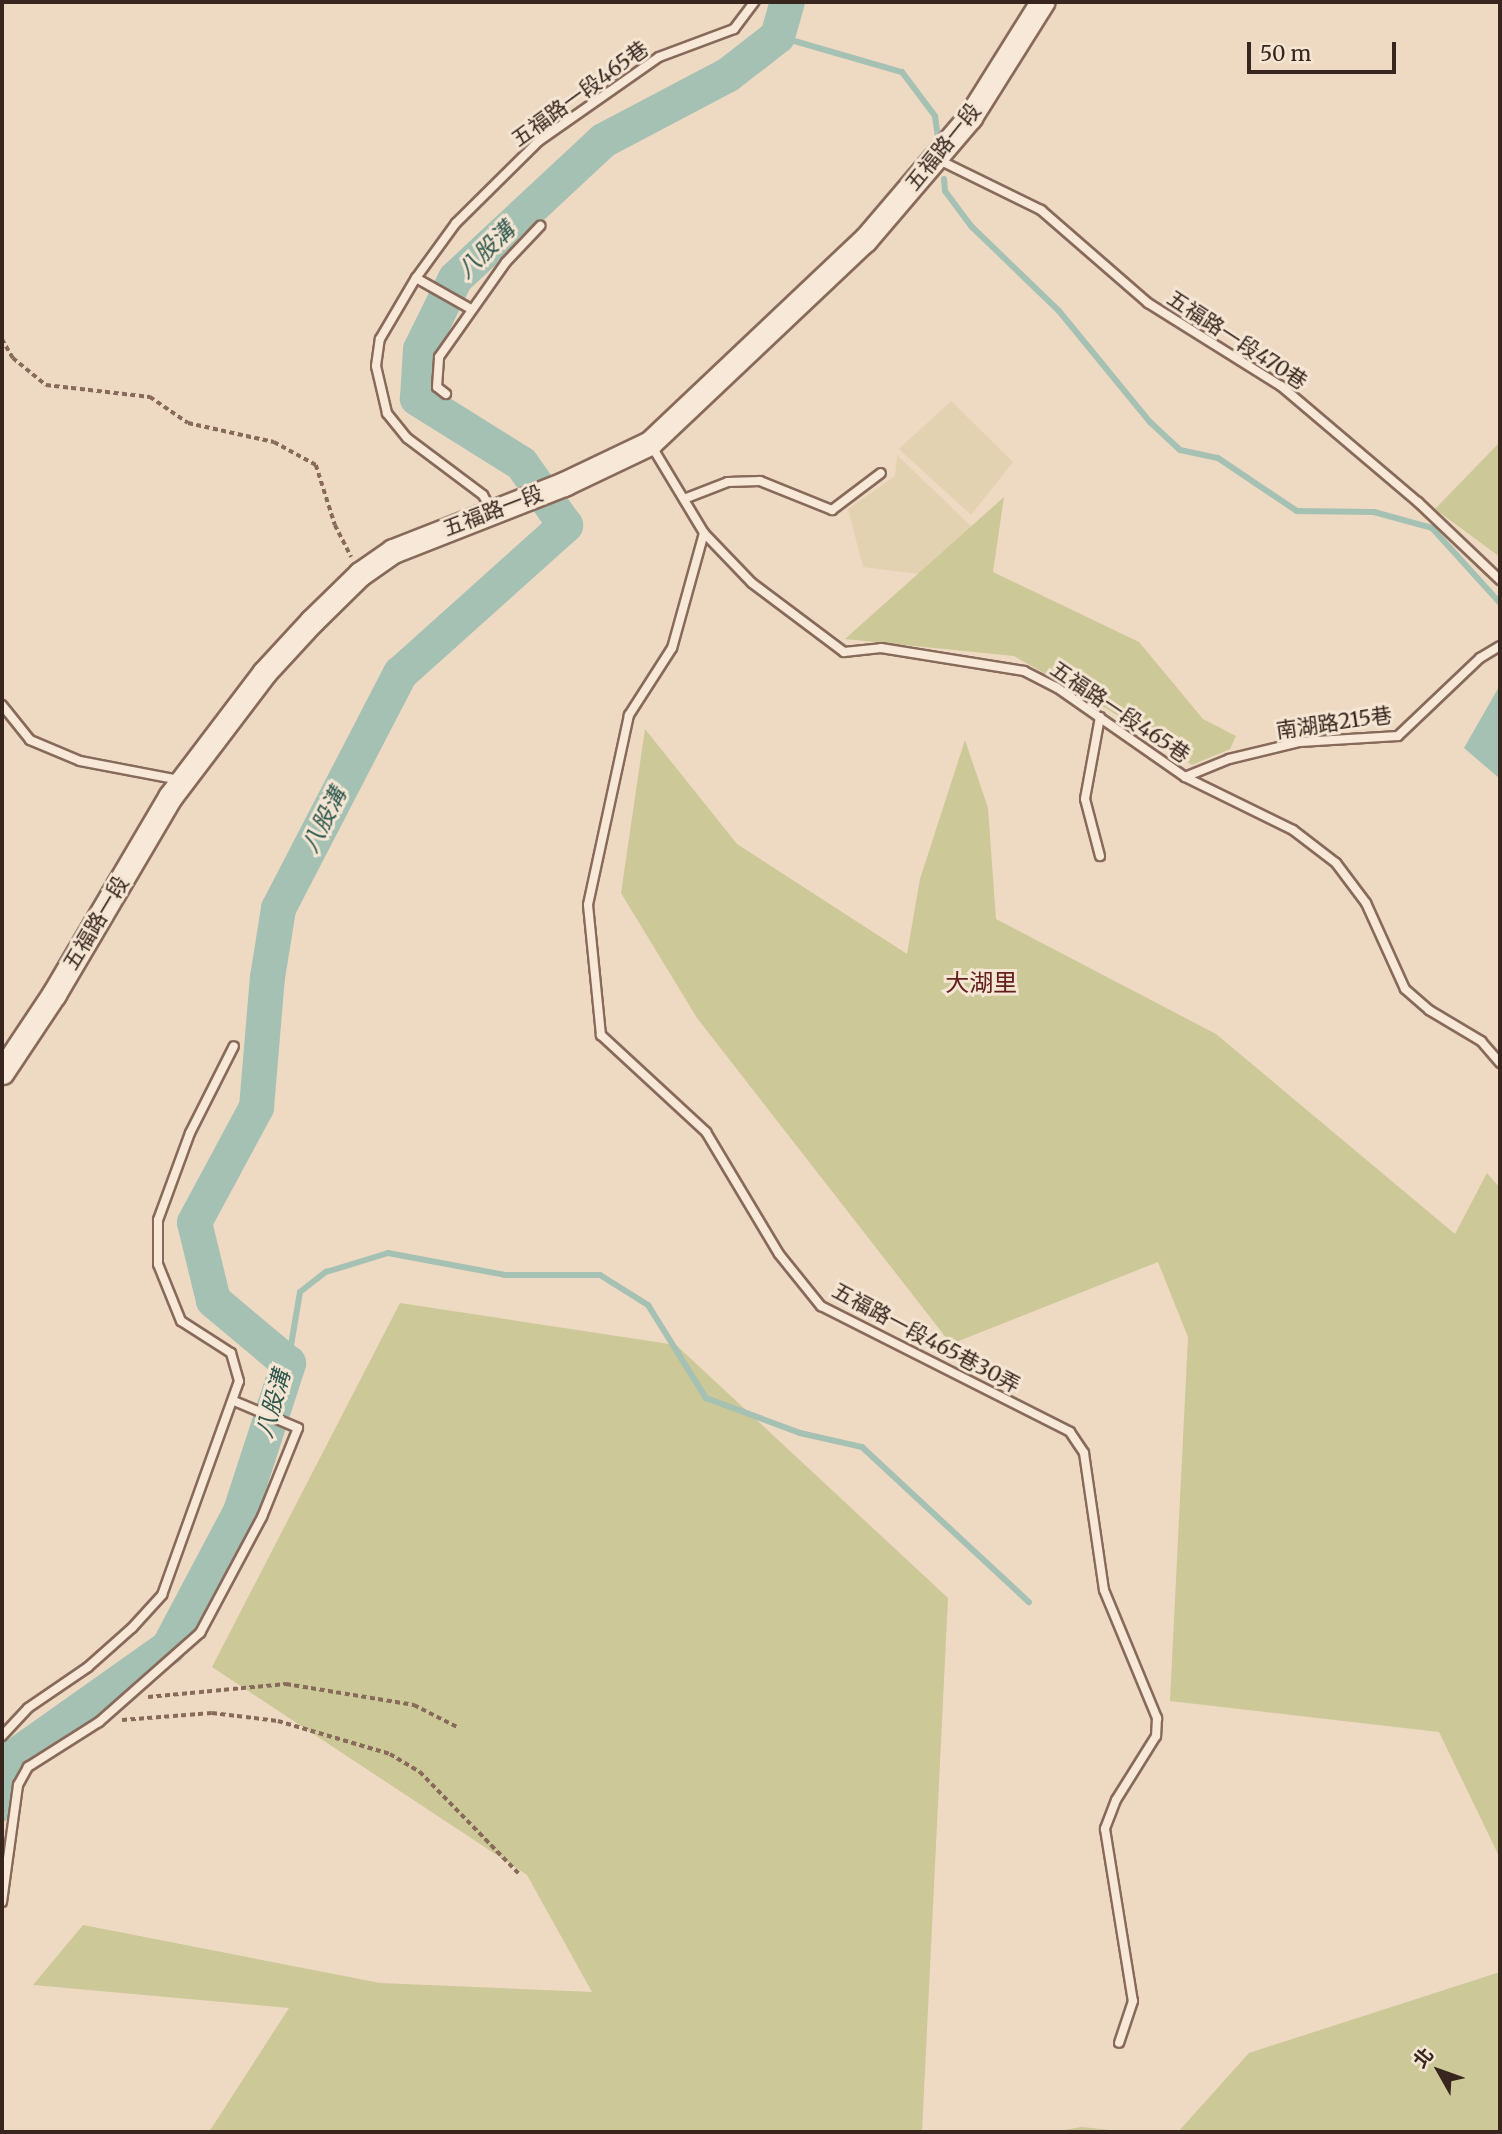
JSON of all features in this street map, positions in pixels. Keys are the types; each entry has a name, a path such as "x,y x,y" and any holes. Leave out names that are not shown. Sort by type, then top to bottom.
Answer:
{"main road":[{"name":"五福路一段","path":"2,1072 183,780 264,673 360,574 393,551 491,509 564,484 650,443 865,240 970,117 1042,2"}],"lane":[{"name":"五福路一段465巷","path":"491,509 483,495 407,438 387,413 379,390 376,366 380,339 416,278 456,223 539,141 659,57 734,29 749,15 754,2"},
{"name":"五福路一段470巷","path":"935,158 1041,210 1148,303 1281,386 1419,502 1500,580"},
{"path":"446,394 437,387 439,357 471,309 540,226"},
{"path":"416,278 471,309"},
{"name":"五福路一段465巷","path":"650,443 704,533 752,583 844,652 881,648 1024,671 1100,718 1185,777 1293,830 1336,863 1366,903 1405,989 1429,1010 1481,1041 1500,1063"},
{"path":"684,499 728,482 760,481 832,510 881,473"},
{"name":"五福路一段465巷30弄","path":"704,533 672,648 629,715 588,905 601,1035 706,1132 779,1254 821,1306 1070,1432 1084,1453 1104,1590 1157,1718 1156,1736 1116,1800 1105,1829 1133,2001 1119,2043"},
{"name":"南湖路215巷","path":"1185,777 1229,759 1300,742 1398,736 1480,658 1500,646"},
{"path":"2,705 30,740 42,746 80,761 183,780"},
{"path":"1100,718 1085,799 1100,856"},
{"path":"2,1736 28,1708 123,1636 162,1595 239,1381 231,1353 181,1321 158,1264 158,1220 190,1133 233,1046"},
{"path":"2,1902 18,1785 27,1767 99,1722 129,1699 200,1633 262,1517 298,1429 234,1401"}],"path":[{"path":"2,340 13,358 46,385 150,397 188,423 274,442 316,465 335,525 360,574"},
{"path":"129,1699 286,1684 414,1705 457,1727"},
{"path":"99,1722 212,1713 278,1721 390,1754 420,1772 520,1875"}],"shaded area":[{"path":"951,401 1013,462 971,515 899,449"},
{"path":"1500,442 1500,557 1435,509"},
{"path":"897,455 971,526 927,575 863,567 848,509 895,476"},
{"path":"1004,497 993,572 1139,642 1203,719 1236,736 1230,749 1192,765 1109,710 1014,656 845,639"},
{"path":"1500,685 1500,778 1499,778 1464,748"},
{"path":"645,729 737,844 907,954 920,879 965,740 988,808 996,919 1216,1034 1455,1234 1487,1173 1500,1188 1500,1858 1439,1732 1170,1701 1188,1337 1158,1262 951,1344 697,1018 621,893"},
{"path":"400,1303 676,1345 948,1598 922,2132 209,2132 289,2008 33,1985 83,1925 380,1983 592,1992 527,1875 212,1667"},
{"path":"1500,1972 1500,2132 1178,2132 1249,2053"},
{"path":"1082,2127 1130,2132 1053,2132"}],"waterway":[{"name":"八股溝","path":"2,1803 11,1758 168,1647 240,1511 288,1363 213,1300 194,1222 256,1107 267,977 278,908 400,673 565,525 521,463 417,398 420,349 455,278 603,140 728,74 777,36 787,2"},
{"path":"777,36 902,72 935,116 939,143"},
{"path":"944,179 945,191 971,226 1059,311 1150,422 1180,450 1218,458 1297,511 1374,512 1432,528 1500,603"},
{"path":"288,1363 300,1292 326,1272 388,1253 505,1275 600,1275 648,1305 706,1398 800,1433 862,1447 1029,1602"}],"district":[{"name":"大湖里","path":"981,983"}]}
